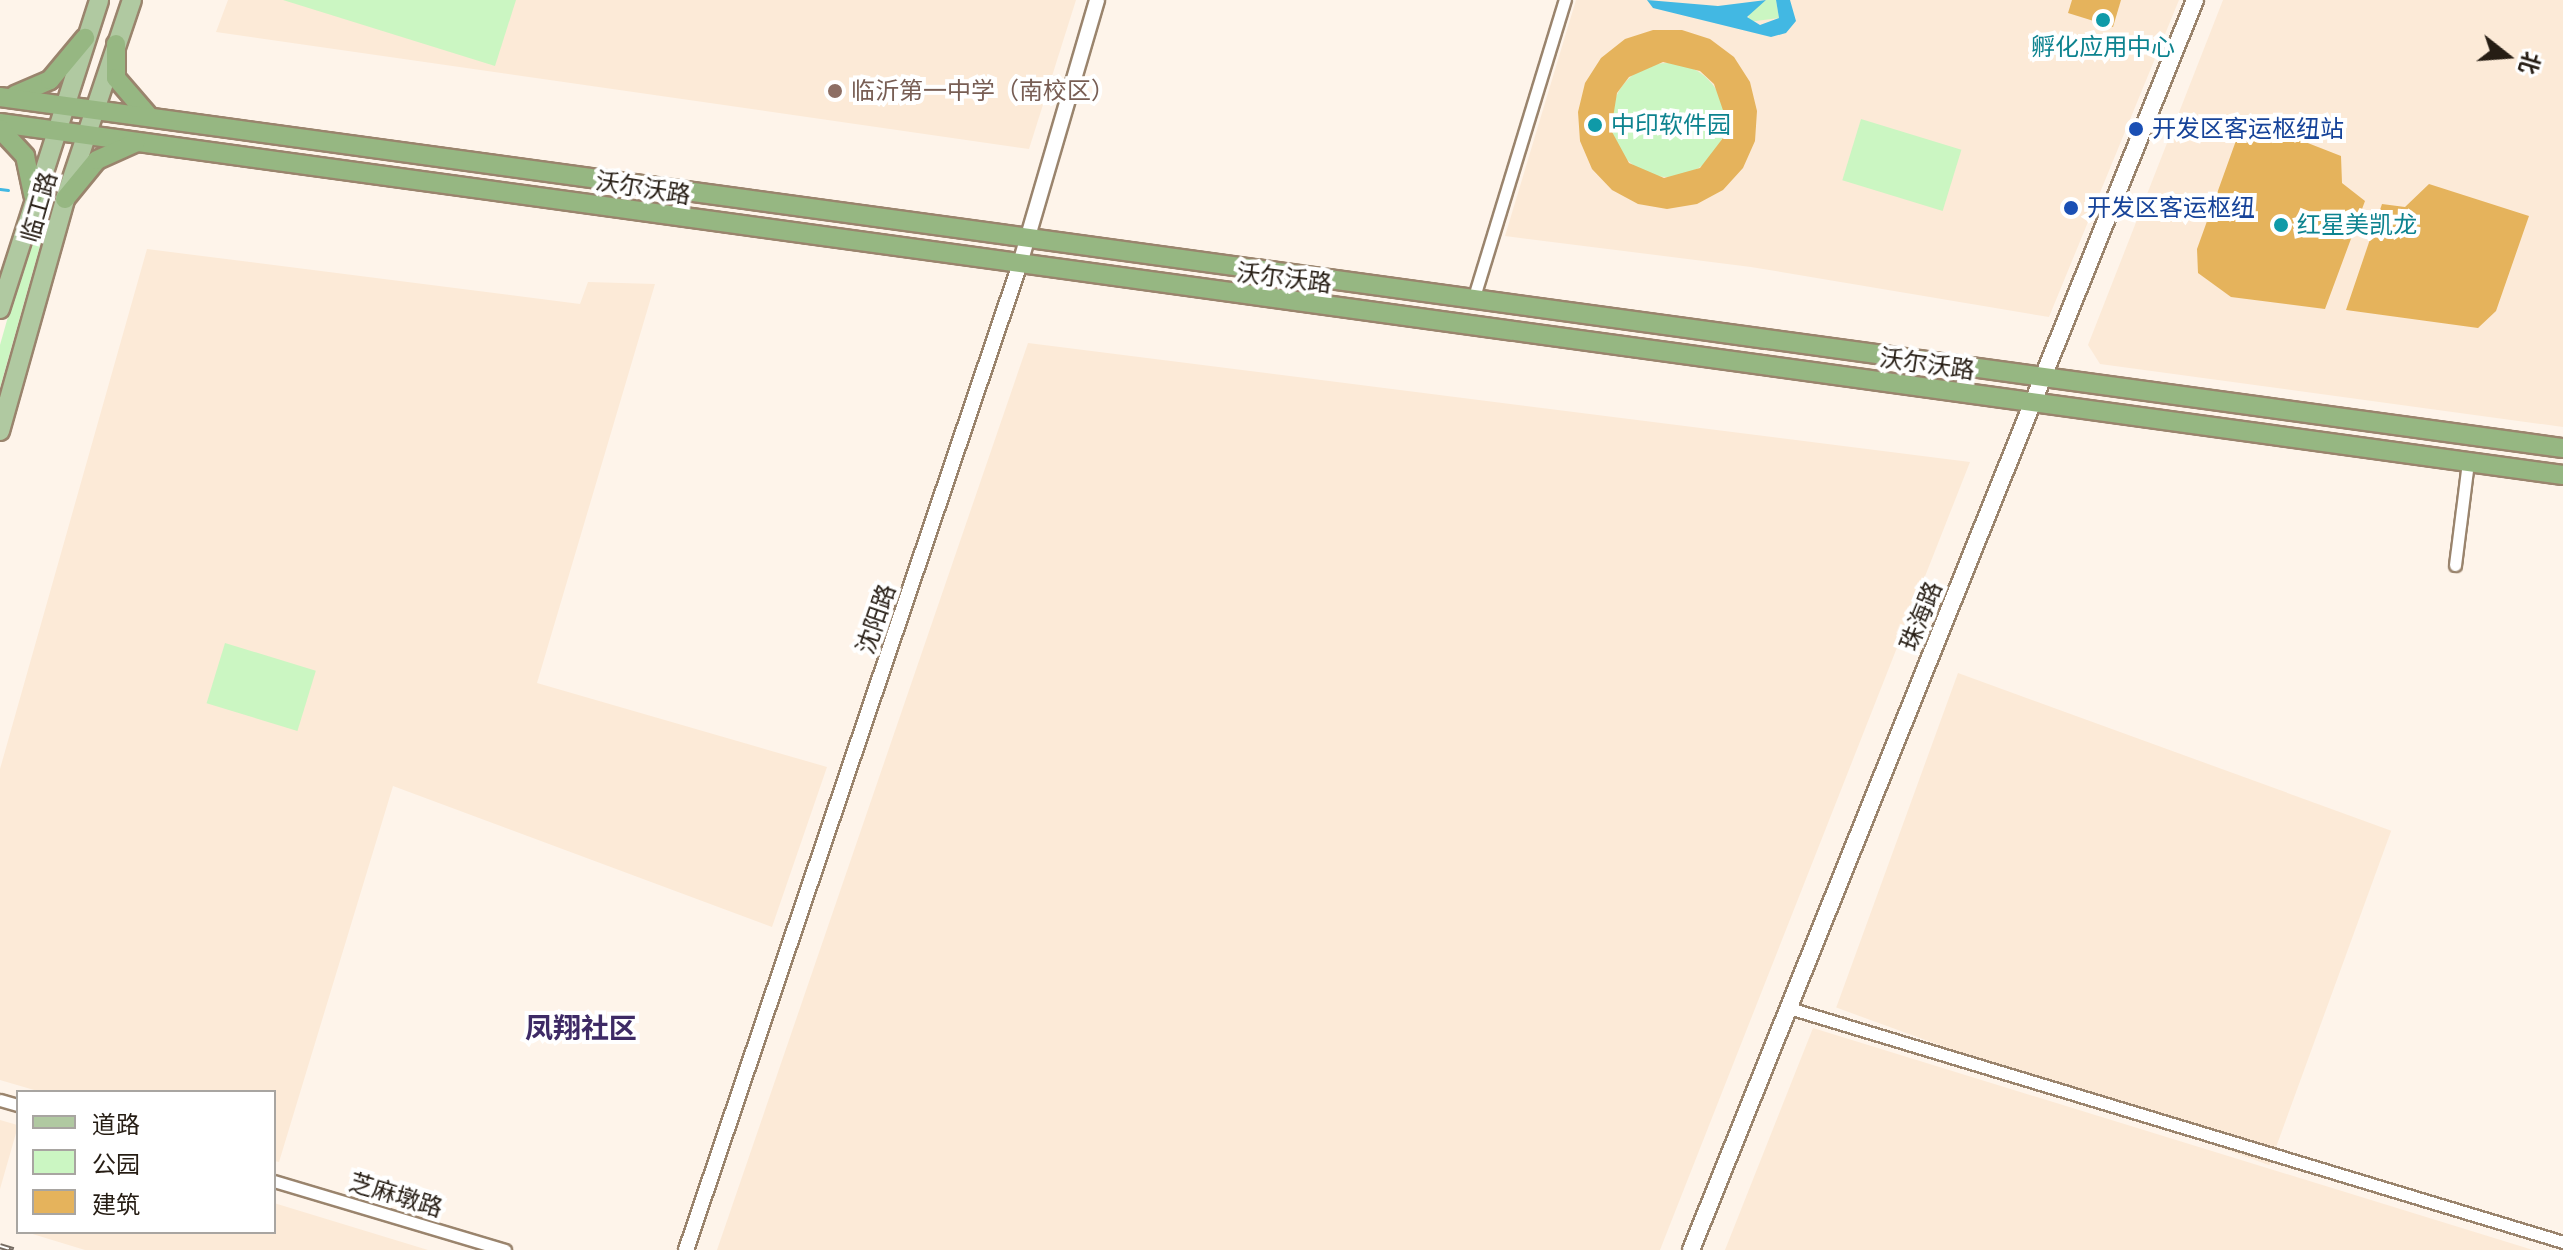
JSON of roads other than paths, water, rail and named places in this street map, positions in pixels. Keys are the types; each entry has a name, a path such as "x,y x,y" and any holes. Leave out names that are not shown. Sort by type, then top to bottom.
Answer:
{"highway":[{"path":"0,96 50,80 85,38"},
{"path":"116,44 115,70 123,94 149,115"},
{"name":"沃尔沃路","path":"0,96 2563,448"},
{"name":"沃尔沃路","path":"0,123 1019,267 2563,475"},
{"path":"0,129 25,156 33,195"},
{"path":"65,199 97,160 144,141"}],"main road":[{"name":"临工路","path":"0,309 62,104 99,0"},
{"name":"临工路","path":"0,431 65,199 132,0"},
{"name":"珠海路","path":"1691,1250 2195,0"}],"street":[{"name":"沈阳路","path":"686,1250 1019,267 1023,238 1097,0"},
{"path":"1473,300 1565,0"},
{"path":"2455,565 2468,462"},
{"path":"1789,1008 2563,1242"},
{"name":"芝麻墩路","path":"276,1182 505,1250"}],"water":[{"path":"1647,0 1718,6 1766,0 1747,17 1760,25 1779,18 1776,0 1790,0 1796,21 1786,33 1771,37 1653,8"}],"waterway":[{"path":"0,189 8,190"}],"railway":[{"path":"0,1246 13,1250"}],"place":[{"name":"孵化应用中心","path":"2103,20"},
{"name":"临沂第一中学（南校区）","path":"835,91"},
{"name":"中印软件园","path":"1595,125"},
{"name":"开发区客运枢纽站","path":"2136,129"},
{"name":"开发区客运枢纽","path":"2071,208"},
{"name":"红星美凯龙","path":"2281,225"}],"district":[{"name":"凤翔社区","path":"581,1028"}]}
